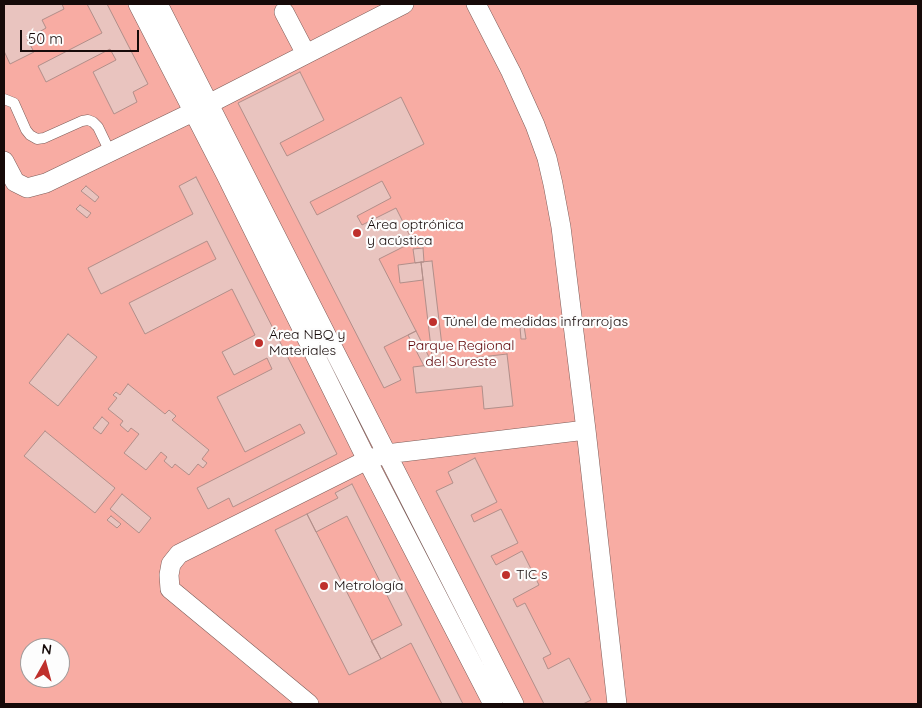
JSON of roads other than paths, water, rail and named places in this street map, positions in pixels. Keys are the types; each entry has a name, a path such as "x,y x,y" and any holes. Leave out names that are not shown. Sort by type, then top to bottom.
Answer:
{"street":[{"path":"138,4 201,108 386,454 514,704"},
{"path":"158,4 201,108 325,374 367,460 493,704"},
{"path":"4,161 15,182 28,188 46,183 201,108 404,4"},
{"path":"476,4 536,125 547,158 561,227 617,704"},
{"path":"284,12 306,54"},
{"path":"309,704 170,589 169,575 172,564 179,554 367,460 386,454 586,430"}],"lane":[{"path":"4,99 14,103 26,130 37,139 44,138 88,120 98,127 110,152"}],"place":[{"name":"Área optrónica y acústica","path":"357,233"},
{"name":"Túnel de medidas infrarrojas","path":"433,322"},
{"name":"Área NBQ y Materiales","path":"259,343"},
{"name":"TIC s","path":"506,575"},
{"name":"Metrología","path":"324,586"}],"park label":[{"name":"Parque Regional del Sureste","path":"461,354"}]}
